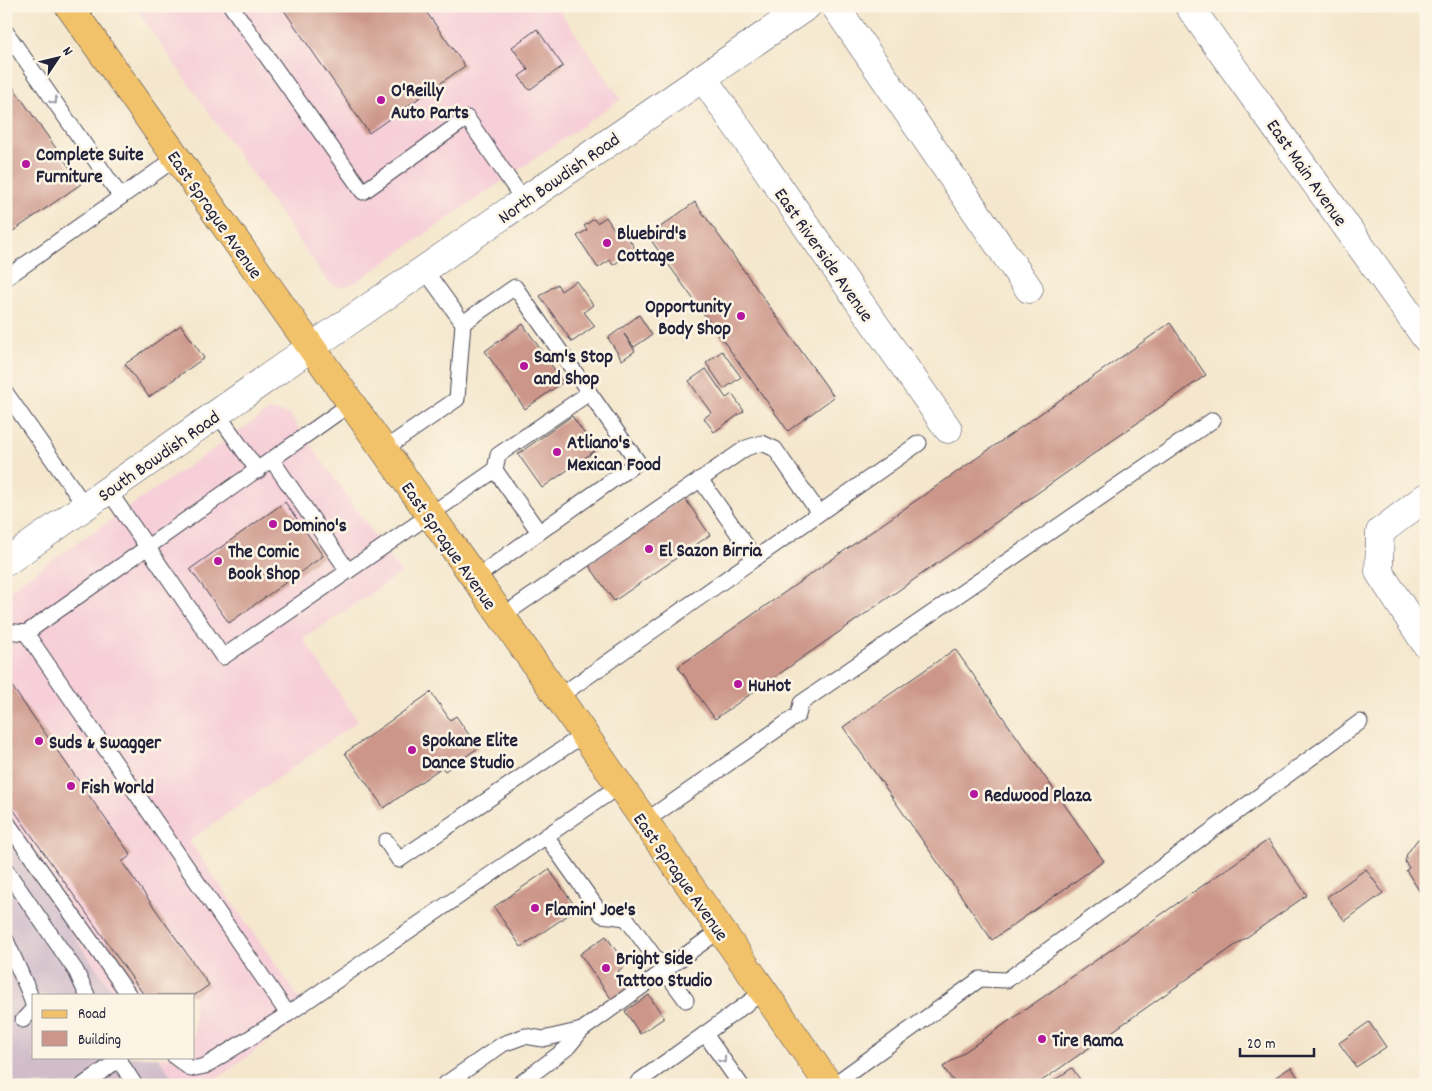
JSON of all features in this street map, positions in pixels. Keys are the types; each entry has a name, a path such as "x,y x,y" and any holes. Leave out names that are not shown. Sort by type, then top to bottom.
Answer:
{"main road":[{"name":"East Sprague Avenue","path":"69,6 430,515 829,1085"}],"street":[{"name":"North Bowdish Road","path":"310,348 807,6"},
{"path":"835,6 1029,289"},
{"name":"East Main Avenue","path":"1190,6 1426,338"},
{"name":"East Riverside Avenue","path":"703,78 948,429"},
{"name":"South Bowdish Road","path":"6,562 310,348"},
{"path":"1426,497 1380,532 1379,572 1426,644"}],"lane":[{"path":"231,6 363,192 467,118 524,201"},
{"path":"6,32 121,197"},
{"path":"6,278 176,158"},
{"path":"383,450 457,399 462,323 424,269"},
{"path":"462,323 515,287 638,462 474,578"},
{"path":"6,393 85,506"},
{"path":"108,490 223,657 495,470 498,455 589,393"},
{"path":"6,631 26,633 148,549 350,404"},
{"path":"217,413 258,471"},
{"path":"644,822 798,715 801,703 1213,420"},
{"path":"501,617 746,448 762,443 775,449 819,513"},
{"path":"557,698 919,443"},
{"path":"272,460 348,571"},
{"path":"495,470 539,532"},
{"path":"700,479 755,558"},
{"path":"26,633 288,1014"},
{"path":"833,1085 980,979 1007,980 1360,722"},
{"path":"386,841 399,860 583,735"},
{"path":"176,1058 191,1069 205,1066 288,1014 619,786"},
{"path":"6,821 128,994"},
{"path":"546,836 602,914 626,918 686,1000"},
{"path":"6,870 76,971 87,994"},
{"path":"518,1085 568,1048 582,1030 720,930"},
{"path":"6,940 32,1000"},
{"path":"640,1085 638,1082 763,992"},
{"path":"23,1020 32,1010"},
{"path":"444,1085 502,1044 525,1036 543,1039 582,1030"},
{"path":"706,1034 741,1085"},
{"path":"83,1085 117,1059 135,1085"}],"shaded area":[{"path":"134,6 556,6 621,99 356,282 344,287 336,286 328,282"},
{"path":"270,410 290,415 401,573 303,639 358,721 189,841 309,1012 208,1085 178,1085 159,1058 195,1058 195,994 114,994 6,839 6,592"},
{"path":"6,839 114,994 32,994 32,1058 159,1058 178,1085 6,1085"}],"building":[{"name":"O'Reilly Auto Parts","path":"281,6 422,6 465,66 369,133"},
{"path":"537,29 563,66 529,90 519,76 528,70 512,47"},
{"path":"6,77 81,184 6,236"},
{"name":"Opportunity Body Shop","path":"695,202 834,397 788,431 648,236"},
{"name":"Bluebird's Cottage","path":"606,217 619,237 625,233 636,250 613,265 610,260 598,268 577,236 587,230 584,226 594,219 597,223"},
{"path":"576,281 593,305 584,312 595,326 572,342 540,296 557,284 561,291"},
{"path":"639,315 652,335 634,347 624,334 635,351 622,360 608,338"},
{"path":"1170,323 1206,375 715,719 678,667"},
{"name":"Sam's Stop and Shop","path":"523,324 563,382 525,409 485,351"},
{"path":"181,325 204,358 149,397 125,364"},
{"path":"722,351 741,377 724,389 706,363"},
{"path":"706,369 726,398 732,394 744,411 714,432 704,418 711,413 689,381"},
{"name":"Atliano's Mexican Food","path":"572,416 596,450 542,488 518,454"},
{"name":"El Sazon Birria","path":"684,497 710,535 614,601 588,564"},
{"path":"285,502 323,556 229,623 190,569"},
{"name":"Redwood Plaza","path":"955,649 1104,861 992,940 843,727"},
{"path":"6,678 131,855 122,862 209,985 195,995 143,994 6,799"},
{"name":"Spokane Elite Dance Studio","path":"431,692 450,720 456,716 478,748 445,771 442,767 384,808 345,753"},
{"path":"1426,834 1426,897 1420,892 1406,870 1409,868 1405,862 1407,854 1417,840"},
{"path":"1268,840 1307,895 1036,1085 956,1085 943,1067"},
{"name":"Flamin' Joe's","path":"549,869 577,909 521,947 494,907"},
{"path":"1366,869 1383,893 1345,921 1327,897"},
{"name":"Bright Side Tattoo Studio","path":"606,936 626,965 618,971 629,988 612,1000 580,954"},
{"path":"649,995 664,1018 640,1034 625,1011"},
{"path":"1369,1022 1386,1047 1356,1067 1339,1043"},
{"path":"1291,1067 1303,1085 1264,1085"},
{"path":"1072,1068 1084,1085 1048,1085"}],"place":[{"name":"O'Reilly Auto Parts","path":"381,100"},
{"name":"Complete Suite Furniture","path":"26,164"},
{"name":"Bluebird's Cottage","path":"607,243"},
{"name":"Opportunity Body Shop","path":"741,316"},
{"name":"Sam's Stop and Shop","path":"524,366"},
{"name":"Atliano's Mexican Food","path":"557,452"},
{"name":"Domino's","path":"273,524"},
{"name":"El Sazon Birria","path":"649,549"},
{"name":"The Comic Book Shop","path":"218,561"},
{"name":"HuHot","path":"738,684"},
{"name":"Suds & Swagger","path":"39,741"},
{"name":"Spokane Elite Dance Studio","path":"412,750"},
{"name":"Fish World","path":"71,786"},
{"name":"Redwood Plaza","path":"974,794"},
{"name":"Flamin' Joe's","path":"535,908"},
{"name":"Bright Side Tattoo Studio","path":"606,968"},
{"name":"Tire Rama","path":"1042,1039"}]}
